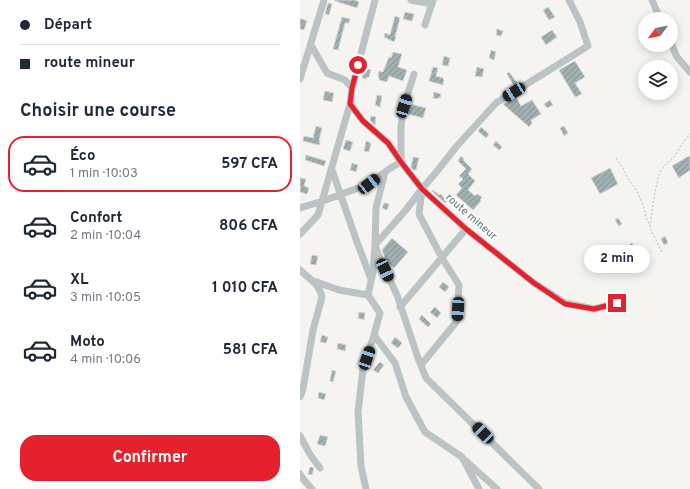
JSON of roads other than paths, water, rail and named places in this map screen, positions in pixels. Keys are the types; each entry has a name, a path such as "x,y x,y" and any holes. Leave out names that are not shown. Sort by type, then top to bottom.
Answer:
{"street":[{"path":"300,79 324,0"},
{"path":"300,234 318,215 323,201 350,104 352,88 375,0"},
{"path":"411,0 432,2 425,25"},
{"path":"375,244 405,211 456,147 496,103 588,46 580,22 569,0"},
{"path":"652,0 657,12"},
{"path":"311,45 327,73 345,80 352,88"},
{"path":"675,52 677,57 690,72"},
{"path":"300,208 369,184 384,172 401,162 401,126 404,106 414,74"},
{"name":"route mineur","path":"350,104 363,121 388,143 422,189 466,229 534,283 565,304 594,309 617,303"},
{"path":"332,170 371,280"},
{"path":"366,489 361,466 358,412 363,369 380,313 368,295 375,244 376,208 384,172"},
{"path":"421,365 457,321 459,285 442,258 419,214 422,189"},
{"path":"400,307 466,229"},
{"path":"375,244 379,258 397,296 426,378 539,489"},
{"path":"300,270 314,281 338,290 368,295"},
{"path":"300,397 304,389 312,336 322,297 314,281"},
{"path":"374,336 395,363 406,397 425,432 462,457 497,489"},
{"path":"300,436 311,456 320,468"},
{"path":"462,457 479,489"},
{"path":"300,474 312,489"}]}
